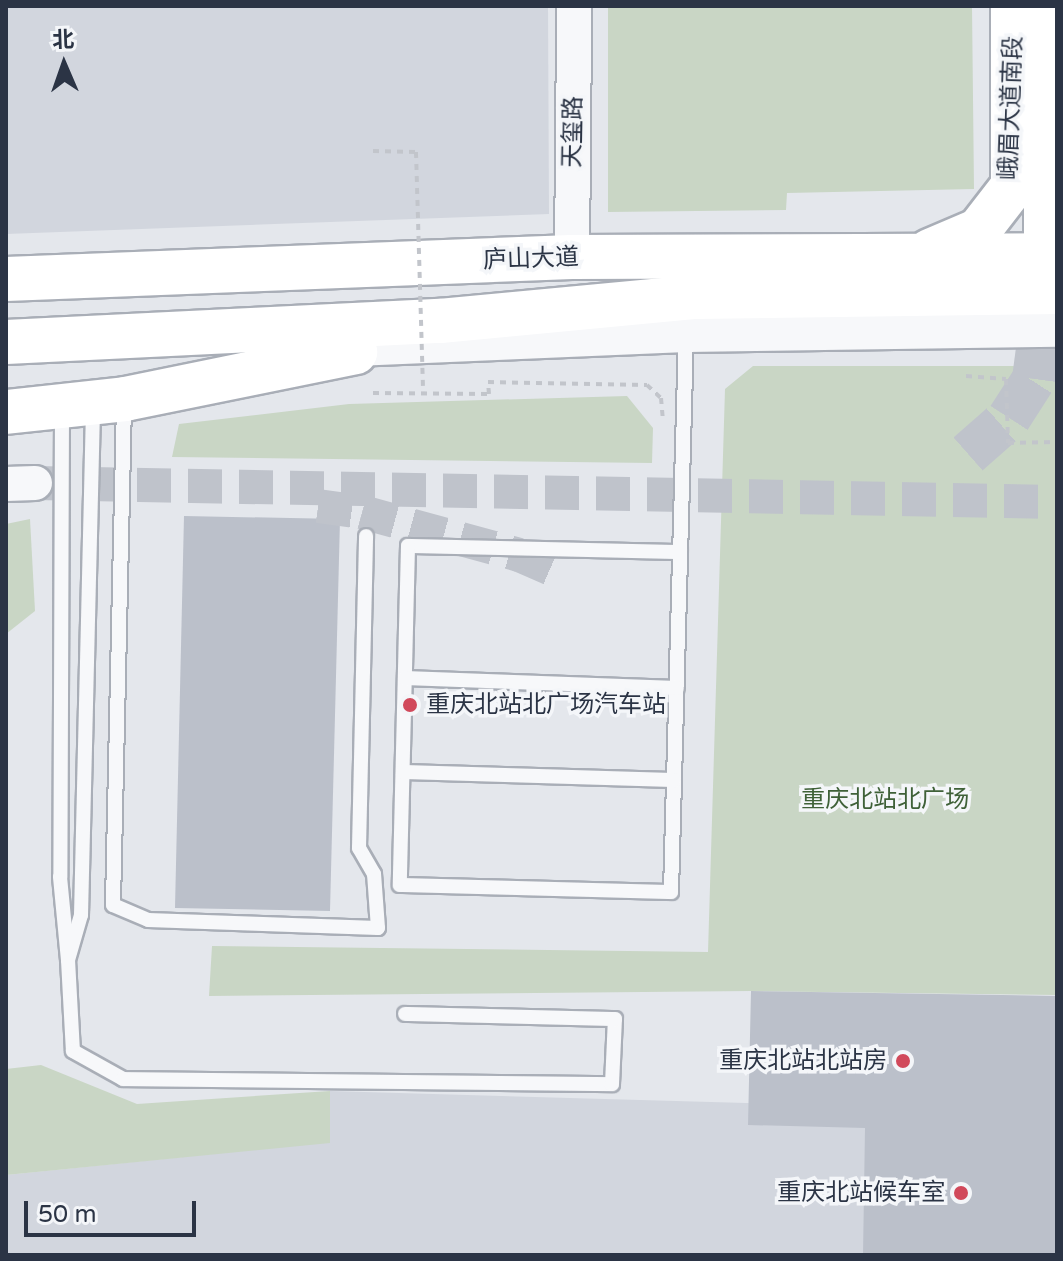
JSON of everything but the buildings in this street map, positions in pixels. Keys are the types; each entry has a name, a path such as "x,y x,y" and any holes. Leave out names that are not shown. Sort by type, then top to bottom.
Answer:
{"main road":[{"name":"峨眉大道南段","path":"919,256 979,230 1013,186 1013,6"},
{"path":"1045,6 1052,245"},
{"name":"庐山大道","path":"6,279 572,257 919,256 1052,245"},
{"path":"6,342 440,321 696,297 1057,292"},
{"path":"6,412 93,403 355,352"}],"street":[{"name":"天玺路","path":"572,257 574,6"},
{"path":"167,334 355,352 686,335 1057,330"}],"lane":[{"path":"680,552 408,546 400,885 671,892 686,335"},
{"path":"93,403 113,905 148,920 378,928 374,874 359,848 366,536"},
{"path":"93,403 60,877 73,1051 123,1079 612,1084 615,1019 405,1014"},
{"path":"68,960 81,915 93,403"},
{"path":"405,678 677,688"},
{"path":"403,772 674,780"}],"path":[{"path":"373,151 416,152 423,393"},
{"path":"966,376 1006,379 1008,443 1057,442"},
{"path":"373,393 489,394 488,382 647,385 661,398 663,421"}],"shaded area":[{"path":"6,6 548,6 549,214 6,234"},
{"path":"330,1091 1057,1112 1057,1255 6,1255 6,1175 330,1142"}],"green space":[{"path":"608,6 972,6 974,189 787,193 786,210 608,212"},
{"name":"重庆北站北广场","path":"753,366 1057,366 1057,995 751,991 209,996 212,946 708,952 725,389"},
{"path":"627,396 653,428 652,463 172,457 179,424 349,404"},
{"path":"30,519 35,611 6,634 6,524"},
{"path":"41,1065 137,1104 330,1091 330,1143 6,1175 6,1069"}],"tunnel":[{"path":"968,454 1009,418 1034,379 1046,289"},
{"path":"35,483 1057,502"},
{"path":"318,506 362,512 519,555 556,571"}],"place":[{"name":"重庆北站北广场汽车站","path":"410,705"},
{"name":"重庆北站北站房","path":"903,1061"},
{"name":"重庆北站候车室","path":"961,1193"}]}
